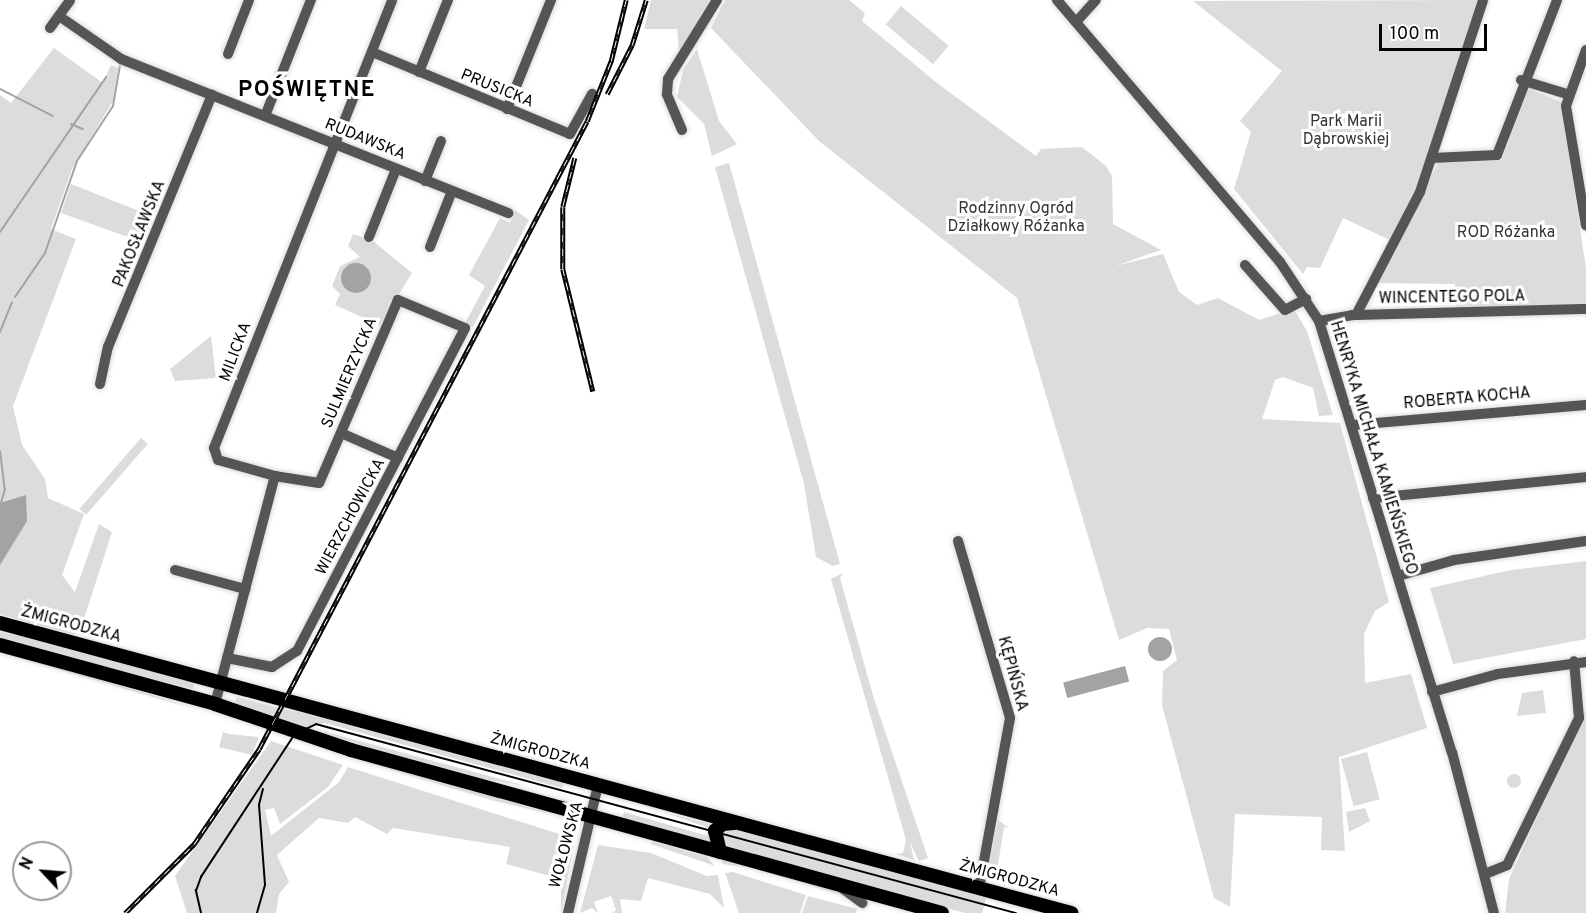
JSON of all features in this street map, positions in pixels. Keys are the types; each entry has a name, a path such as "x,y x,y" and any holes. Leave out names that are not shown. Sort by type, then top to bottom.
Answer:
{"main road":[{"name":"ŻMIGRODZKA","path":"0,623 1071,913"},
{"path":"0,645 215,704 351,750 590,818 942,913"},
{"path":"720,852 715,831 722,824 736,823"}],"street":[{"path":"50,28 70,0"},
{"path":"228,54 249,0"},
{"path":"265,116 311,0"},
{"name":"MILICKA","path":"275,476 218,460 214,451 392,0"},
{"path":"419,72 448,0"},
{"path":"507,109 551,0"},
{"path":"682,130 667,94 668,79 717,0"},
{"name":"HENRYKA MICHAŁA KAMIEŃSKIEGO","path":"1057,0 1077,21 1306,299 1319,321 1398,576 1485,874 1494,913"},
{"path":"1077,21 1096,0"},
{"path":"1356,315 1415,204 1483,0"},
{"path":"1432,158 1497,155 1521,80 1557,0"},
{"name":"RUDAWSKA","path":"59,16 121,60 508,213"},
{"path":"1586,50 1567,94 1586,225"},
{"name":"PRUSICKA","path":"372,52 570,134 592,94"},
{"path":"1521,80 1567,94"},
{"name":"PAKOSŁAWSKA","path":"100,384 108,346 212,95"},
{"path":"425,181 441,141"},
{"path":"369,237 396,169"},
{"path":"430,247 452,191"},
{"path":"1245,265 1285,310 1306,299"},
{"name":"SULMIERZYCKA","path":"275,476 319,483 398,300 465,328"},
{"name":"WINCENTEGO POLA","path":"1319,321 1356,315 1586,309"},
{"name":"WIERZCHOWICKA","path":"227,658 272,668 292,657 465,328"},
{"name":"ROBERTA KOCHA","path":"1352,425 1586,405"},
{"path":"341,433 398,458"},
{"path":"215,704 275,476"},
{"path":"1373,498 1586,477"},
{"name":"KĘPIŃSKA","path":"958,541 1010,718 979,888"},
{"path":"1398,576 1454,560 1586,541"},
{"path":"175,570 245,589"},
{"path":"1485,874 1507,865 1578,718 1574,661"},
{"path":"1432,692 1574,661 1586,662"},
{"name":"WOŁOWSKA","path":"568,913 598,785"},
{"path":"834,884 861,908 887,898"}],"green space":[{"path":"651,0 713,0 679,51 677,29 644,29"},
{"name":"Rodzinny Ogród Działkowy Różanka","path":"725,0 849,0 865,13 862,21 937,83 1036,156 1041,149 1082,147 1106,166 1112,176 1113,224 1161,250 1115,266 1163,254 1179,292 1197,305 1218,298 1259,320 1294,309 1307,331 1333,415 1319,416 1313,388 1283,377 1275,380 1262,419 1340,423 1389,602 1375,611 1364,634 1365,683 1411,674 1427,728 1339,757 1345,851 1321,850 1322,817 1235,814 1230,907 1214,898 1162,705 1163,671 1177,660 1169,629 1147,628 1119,640 1017,298 819,141 711,28"},
{"name":"Park Marii Dąbrowskiej","path":"1480,0 1419,186 1390,240 1343,218 1320,268 1307,267 1303,274 1234,189 1251,132 1240,121 1282,71 1193,1"},
{"path":"901,6 948,46 933,64 886,24"},
{"path":"54,48 103,83 111,65 118,68 113,101 72,169 51,229 76,239 13,406 22,445 45,479 48,498 84,514 62,575 75,592 99,524 112,532 82,625 74,635 0,614 0,95 11,103"},
{"path":"697,49 719,121 737,144 712,156 704,124 677,97 683,70"},
{"name":"ROD Różanka","path":"1528,88 1561,102 1586,268 1586,305 1456,310 1455,284 1376,283 1438,163 1502,160"},
{"path":"729,163 840,564 833,566 816,557 804,484 715,167"},
{"path":"71,184 154,217 145,238 139,241 61,213"},
{"path":"515,210 529,220 473,327 465,323 485,286 469,275 500,218 510,223"},
{"path":"353,234 373,241 412,273 380,325 335,305 340,294 332,286 340,266 360,257 348,246"},
{"path":"211,336 216,378 175,381 170,369"},
{"path":"141,438 148,444 86,515 79,509"},
{"path":"1586,561 1586,639 1453,664 1430,588 1511,570"},
{"path":"843,573 840,578 874,699 928,858 919,861 910,842 914,860 896,854 903,853 906,840 831,579"},
{"path":"0,632 48,642 195,682 193,689 105,667 0,640"},
{"path":"0,650 91,675 188,707 0,653"},
{"path":"1543,690 1546,713 1517,716 1522,693"},
{"path":"237,697 278,708 273,718 234,705"},
{"path":"283,709 354,724 565,781 562,788 325,723 300,728 277,720"},
{"path":"1586,710 1586,913 1505,913 1509,879"},
{"path":"314,731 326,732 526,786 459,775"},
{"path":"223,732 259,737 252,755 219,747"},
{"path":"271,741 343,765 328,787 280,824 274,808 265,810 271,836 339,782 348,767 575,839 561,913 561,879 506,864 510,847 393,828 387,834 355,817 348,823 319,818 277,855 289,882 279,894 276,913 187,913 175,876"},
{"path":"1367,752 1380,799 1354,806 1341,759"},
{"path":"352,758 449,783 555,815 495,801"},
{"path":"1514,774 1519,776 1521,781 1519,786 1514,788 1509,786 1507,781 1509,776"},
{"path":"1365,808 1370,821 1349,832 1346,812"},
{"path":"661,811 697,821 715,825 712,829"},
{"path":"624,812 710,837 707,844 622,820"},
{"path":"998,820 1009,828 1004,827 995,883 987,875"},
{"path":"728,826 987,895 982,913 965,913 724,847 719,834"},
{"path":"652,841 707,857 715,866 651,844"},
{"path":"598,845 651,853 707,876 718,875 724,908 710,894 648,878 641,901 620,899 622,913 612,913 616,910 611,896 594,902 598,913 592,908 580,913"},
{"path":"721,857 849,895 854,899 753,868 723,864"},
{"path":"733,872 806,895 800,913 739,913 725,873"},
{"path":"808,896 857,909 856,913 802,913"}],"shaded area":[{"path":"356,263 367,267 371,278 367,289 356,293 345,289 341,278 345,267"},
{"path":"26,495 27,521 0,565 0,503"},
{"path":"1160,637 1168,641 1172,649 1168,657 1160,661 1152,657 1148,649 1152,641"},
{"path":"1125,666 1129,681 1067,698 1063,683"}],"waterway":[{"path":"15,297 45,253 77,161 113,106 120,65"},
{"path":"0,232 106,77"},
{"path":"0,89 53,116"},
{"path":"71,124 83,129"},
{"path":"0,332 12,302"},
{"path":"0,451 5,489 1,503"}],"tram line":[{"path":"201,913 196,891 201,877 295,734 316,724 1016,913"},
{"path":"257,913 265,885 259,805 263,789"}],"railway":[{"path":"125,913 194,844 259,749 587,121 611,61 626,0"},
{"path":"607,94 632,45 646,0"},
{"path":"575,158 563,207 563,269 593,391"}],"district":[{"name":"POŚWIĘTNE","path":"307,91"}]}
